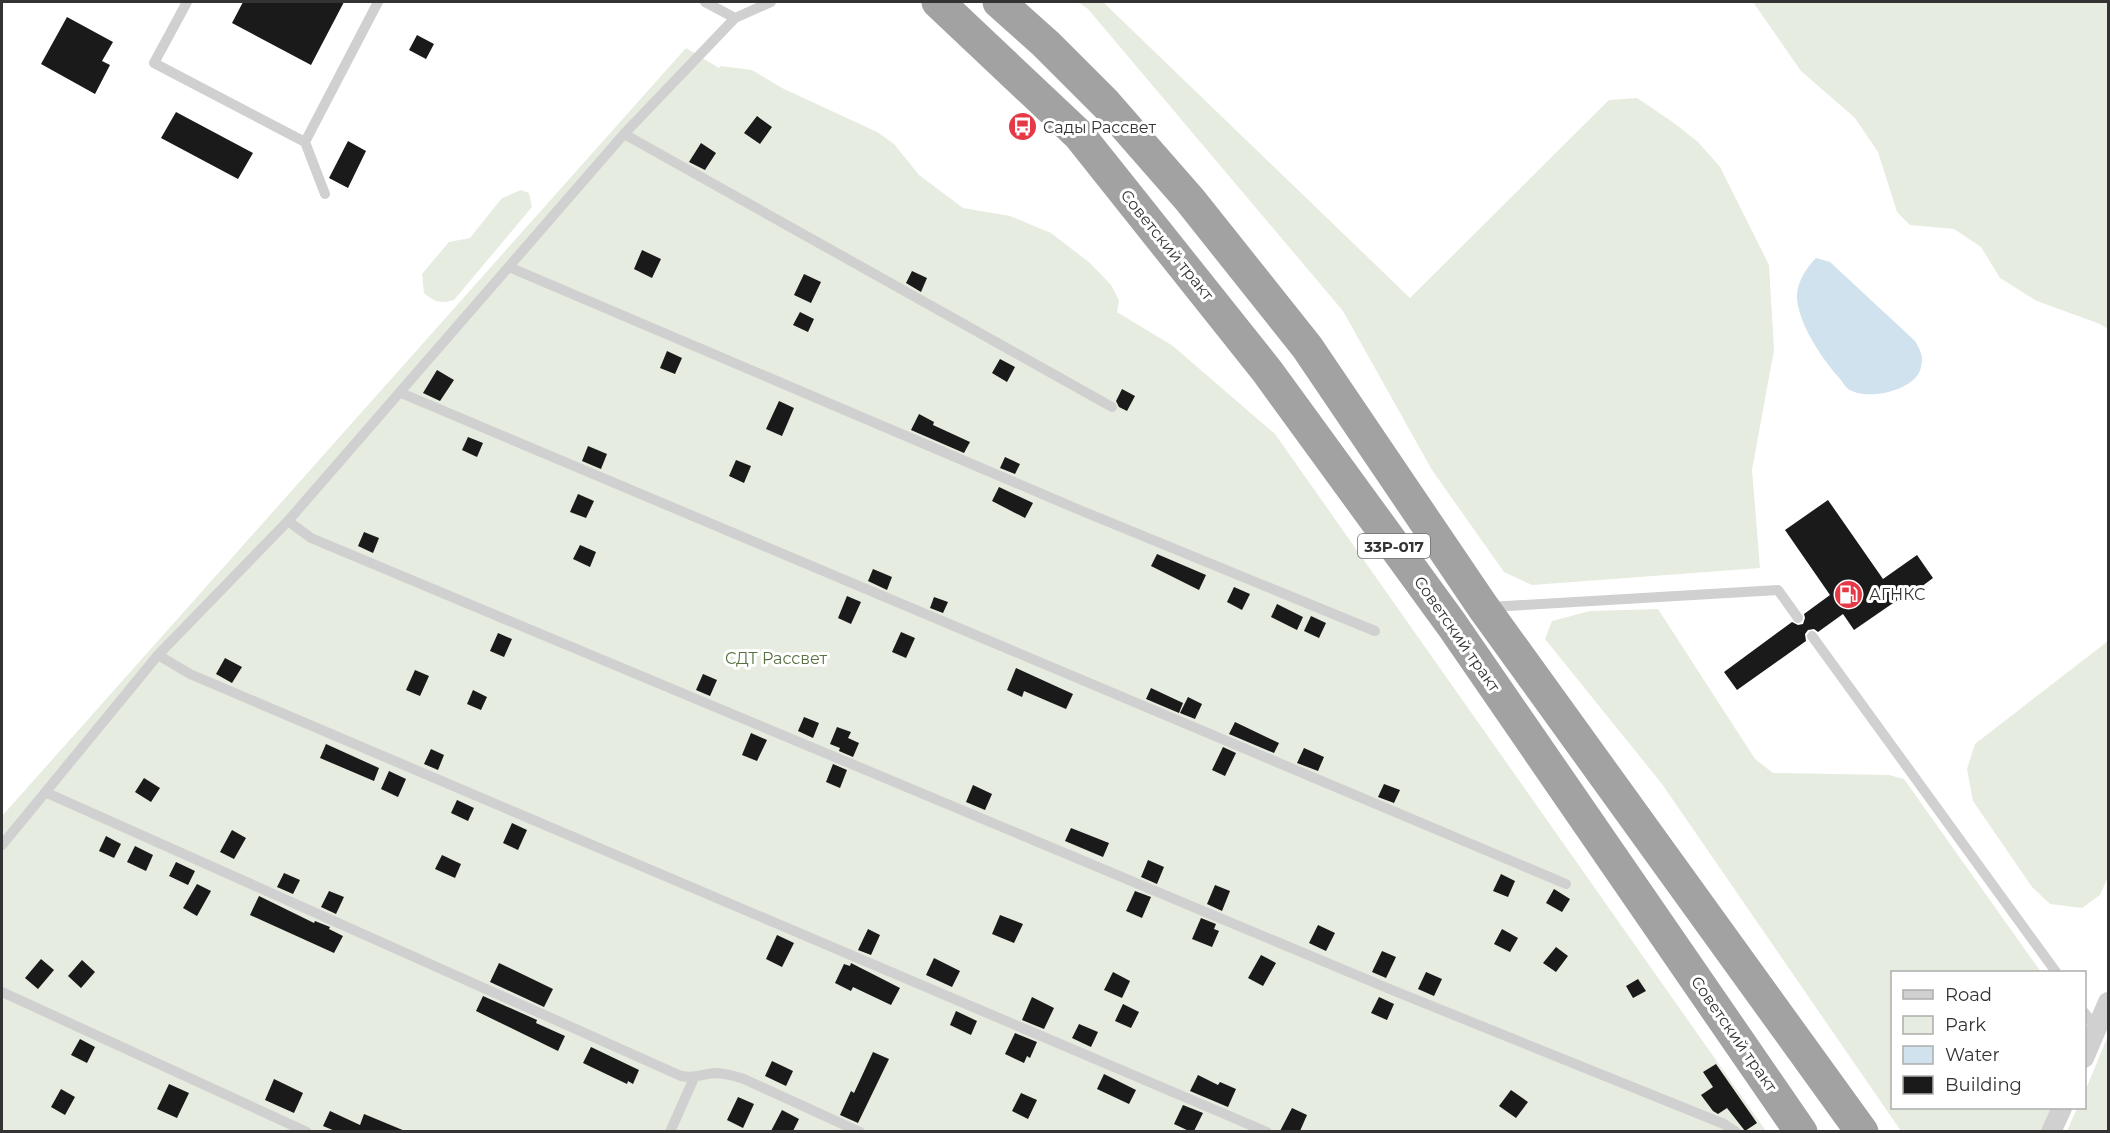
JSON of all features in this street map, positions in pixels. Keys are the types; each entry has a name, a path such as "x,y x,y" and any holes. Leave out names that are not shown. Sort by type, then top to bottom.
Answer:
{"highway":[{"name":"Советский тракт","path":"938,2 1080,135 1267,371 1452,626 1801,1131"},
{"name":"33Р-017","path":"999,2 1046,44 1106,104 1190,200 1307,347 1484,607 1862,1131"}],"street":[{"path":"2086,1056 2109,1002"},
{"path":"2052,1131 2061,1109"}],"lane":[{"path":"187,2 154,63 305,142 325,194"},
{"path":"305,142 378,2"},
{"path":"705,2 735,18"},
{"path":"2,845 158,655 288,521 624,134 735,18 771,2"},
{"path":"624,134 1112,407"},
{"path":"509,267 1082,511 1375,631"},
{"path":"401,393 1566,884"},
{"path":"288,521 322,542 1381,986 1724,1124 1736,1131"},
{"path":"1484,607 1778,590 1798,618"},
{"path":"1812,636 2055,971"},
{"path":"158,655 190,674 1267,1131"},
{"path":"47,793 681,1076 694,1078 711,1073 723,1073 744,1078 860,1131"},
{"path":"2,992 307,1131"},
{"path":"2086,1013 2097,1029"},
{"path":"670,1131 694,1078"}],"green space":[{"path":"1078,2 1103,2 1410,298 1609,100 1637,98 1698,142 1720,167 1769,265 1774,350 1752,470 1760,568 1532,585 1504,572 1432,470 1343,311 1088,9"},
{"path":"1753,2 2108,2 2108,329 2037,301 2000,278 1981,247 1954,229 1910,225 1897,212 1878,152 1855,118 1801,71"},
{"name":"СДТ Рассвет","path":"686,48 719,68 721,66 752,70 782,88 877,132 894,144 919,175 963,208 1010,216 1051,233 1090,263 1111,285 1119,300 1117,312 1173,346 1275,434 1766,1131 2,1132 2,816"},
{"path":"521,190 529,193 532,207 454,300 438,301 424,293 422,274 449,242 470,238 502,198"},
{"path":"1658,609 1755,759 1773,773 1889,775 1904,779 2040,971 1891,971 1891,1109 2053,1109 2043,1131 1901,1131 1662,784 1545,639 1552,621 1590,611"},
{"path":"2108,641 2108,877 2100,895 2082,908 2050,904 2032,887 1973,801 1967,769 1975,744"},
{"path":"2108,1036 2108,1131 2067,1131 2077,1109 2086,1109 2086,1089"}],"water":[{"path":"1816,258 1830,262 1915,341 1921,353 1922,363 1918,375 1911,382 1880,394 1858,393 1850,390 1827,363 1807,332 1797,299 1802,277"}],"building":[{"path":"243,2 344,2 311,65 232,23"},
{"path":"67,17 113,42 102,61 110,65 95,94 41,64"},
{"path":"417,35 434,44 426,59 409,50"},
{"path":"176,112 253,153 238,179 161,138"},
{"path":"757,116 772,127 760,144 744,133"},
{"path":"348,141 366,151 348,188 329,178"},
{"path":"701,143 716,153 705,170 689,162"},
{"path":"642,250 661,259 652,278 634,269"},
{"path":"912,271 927,278 921,292 906,283"},
{"path":"804,274 821,282 811,303 794,295"},
{"path":"800,312 814,319 808,332 793,325"},
{"path":"667,351 682,358 675,374 660,368"},
{"path":"1000,359 1015,367 1007,382 992,373"},
{"path":"437,370 454,380 440,401 423,393"},
{"path":"1122,389 1135,396 1127,411 1119,407 1116,401"},
{"path":"779,401 794,408 782,436 766,429"},
{"path":"919,414 934,422 933,425 970,442 964,453 911,430"},
{"path":"468,437 483,443 477,457 462,450"},
{"path":"588,446 607,454 601,469 582,461"},
{"path":"1005,457 1020,464 1015,474 1000,468"},
{"path":"736,460 751,466 744,483 729,476"},
{"path":"999,487 1033,503 1025,518 992,501"},
{"path":"578,494 594,501 586,518 570,512"},
{"path":"1828,500 1883,579 1917,555 1933,578 1854,630 1843,614 1818,632 1814,629 1808,630 1805,634 1806,641 1737,690 1724,672 1792,622 1798,625 1803,624 1804,614 1830,595 1785,530"},
{"path":"364,532 379,538 373,553 358,546"},
{"path":"580,545 596,552 590,567 573,559"},
{"path":"1157,554 1206,575 1199,590 1151,566"},
{"path":"873,569 892,577 887,590 868,581"},
{"path":"1234,587 1250,594 1242,610 1227,602"},
{"path":"847,596 861,602 851,624 838,618"},
{"path":"934,597 948,602 943,613 930,608"},
{"path":"1277,604 1303,617 1297,630 1271,617"},
{"path":"1311,616 1326,623 1319,638 1304,631"},
{"path":"901,632 915,638 906,658 892,652"},
{"path":"498,633 512,639 504,657 490,651"},
{"path":"225,658 242,667 232,683 216,674"},
{"path":"1016,668 1073,694 1066,709 1024,691 1022,697 1007,690"},
{"path":"415,670 429,676 420,696 406,690"},
{"path":"703,674 717,680 710,696 696,690"},
{"path":"1151,688 1183,703 1179,713 1146,699"},
{"path":"473,690 487,697 481,710 467,704"},
{"path":"1188,697 1202,704 1195,719 1180,713"},
{"path":"804,717 819,723 813,738 798,731"},
{"path":"1235,722 1279,743 1274,753 1229,734"},
{"path":"837,727 851,732 848,738 859,743 853,757 830,744"},
{"path":"751,733 767,740 757,761 742,755"},
{"path":"326,744 379,768 374,781 320,758"},
{"path":"1223,747 1236,753 1225,776 1212,770"},
{"path":"1304,748 1324,757 1318,771 1297,763"},
{"path":"431,749 444,755 438,770 424,764"},
{"path":"833,764 847,770 840,788 826,782"},
{"path":"389,771 406,779 398,797 381,789"},
{"path":"144,778 160,788 151,802 135,792"},
{"path":"1384,784 1400,790 1394,803 1378,797"},
{"path":"973,785 992,794 985,810 966,802"},
{"path":"457,800 474,808 468,821 451,813"},
{"path":"512,823 527,830 518,850 503,843"},
{"path":"1071,828 1109,843 1103,857 1065,841"},
{"path":"232,830 246,838 234,859 220,852"},
{"path":"106,836 121,844 114,858 99,851"},
{"path":"135,846 153,855 146,871 127,862"},
{"path":"442,855 461,864 455,878 435,869"},
{"path":"1148,860 1164,867 1157,884 1141,877"},
{"path":"176,862 195,871 188,885 169,876"},
{"path":"284,873 300,880 293,894 277,887"},
{"path":"1501,874 1515,881 1508,897 1493,891"},
{"path":"197,884 211,891 197,916 183,908"},
{"path":"1215,885 1230,891 1222,911 1207,904"},
{"path":"1554,889 1570,899 1562,912 1546,903"},
{"path":"329,891 344,897 336,914 321,907"},
{"path":"1135,891 1151,897 1142,918 1126,911"},
{"path":"259,896 314,923 315,921 330,927 329,929 343,936 334,953 250,915"},
{"path":"1000,915 1023,924 1014,943 992,934"},
{"path":"1201,918 1216,924 1214,929 1219,931 1212,947 1192,939"},
{"path":"1318,925 1335,933 1326,951 1309,943"},
{"path":"868,929 880,935 871,955 858,950"},
{"path":"1502,929 1518,938 1510,952 1494,944"},
{"path":"777,935 794,943 782,967 766,959"},
{"path":"1556,947 1568,956 1556,972 1543,963"},
{"path":"1382,951 1396,957 1386,978 1372,972"},
{"path":"1261,955 1276,963 1263,986 1248,978"},
{"path":"934,958 960,971 952,987 926,975"},
{"path":"41,959 54,970 38,989 25,978"},
{"path":"82,960 95,972 81,988 68,976"},
{"path":"499,963 553,989 544,1007 490,982"},
{"path":"851,963 900,988 891,1005 853,987 851,991 835,983 844,964 850,966"},
{"path":"1113,972 1130,981 1122,998 1104,990"},
{"path":"1426,972 1442,979 1434,996 1418,989"},
{"path":"1638,979 1646,991 1633,998 1626,986"},
{"path":"483,996 537,1020 536,1023 565,1036 558,1051 476,1011"},
{"path":"1032,997 1054,1008 1044,1029 1022,1020"},
{"path":"1379,997 1394,1004 1387,1020 1371,1013"},
{"path":"1123,1004 1139,1012 1131,1028 1115,1021"},
{"path":"956,1011 977,1021 971,1035 950,1025"},
{"path":"1079,1024 1098,1032 1091,1047 1072,1038"},
{"path":"1015,1033 1037,1042 1030,1058 1027,1056 1024,1063 1005,1054"},
{"path":"80,1039 95,1047 87,1063 71,1055"},
{"path":"591,1047 639,1070 633,1084 628,1081 627,1084 583,1063"},
{"path":"873,1052 889,1059 858,1123 840,1115 851,1091 854,1093"},
{"path":"772,1061 793,1071 786,1086 765,1076"},
{"path":"1716,1064 1757,1123 1745,1131 1727,1108 1718,1114 1701,1095 1713,1087 1703,1072"},
{"path":"1104,1074 1136,1090 1129,1104 1097,1089"},
{"path":"1198,1075 1218,1085 1220,1082 1236,1089 1228,1107 1190,1091"},
{"path":"274,1079 303,1093 294,1113 265,1100"},
{"path":"169,1084 189,1093 177,1118 157,1109"},
{"path":"61,1089 75,1097 65,1115 51,1107"},
{"path":"1511,1090 1528,1102 1516,1118 1499,1106"},
{"path":"1021,1093 1037,1100 1028,1119 1012,1111"},
{"path":"738,1097 754,1104 743,1128 727,1120"},
{"path":"1183,1105 1203,1113 1194,1131 1174,1124"},
{"path":"1292,1108 1307,1115 1300,1131 1280,1131"},
{"path":"782,1110 799,1119 793,1131 771,1131"},
{"path":"330,1111 360,1125 364,1114 405,1131 335,1131 323,1126"}],"place":[{"name":"Сады Рассвет","path":"1022,127"},
{"name":"АГНКС","path":"1848,594"}]}
